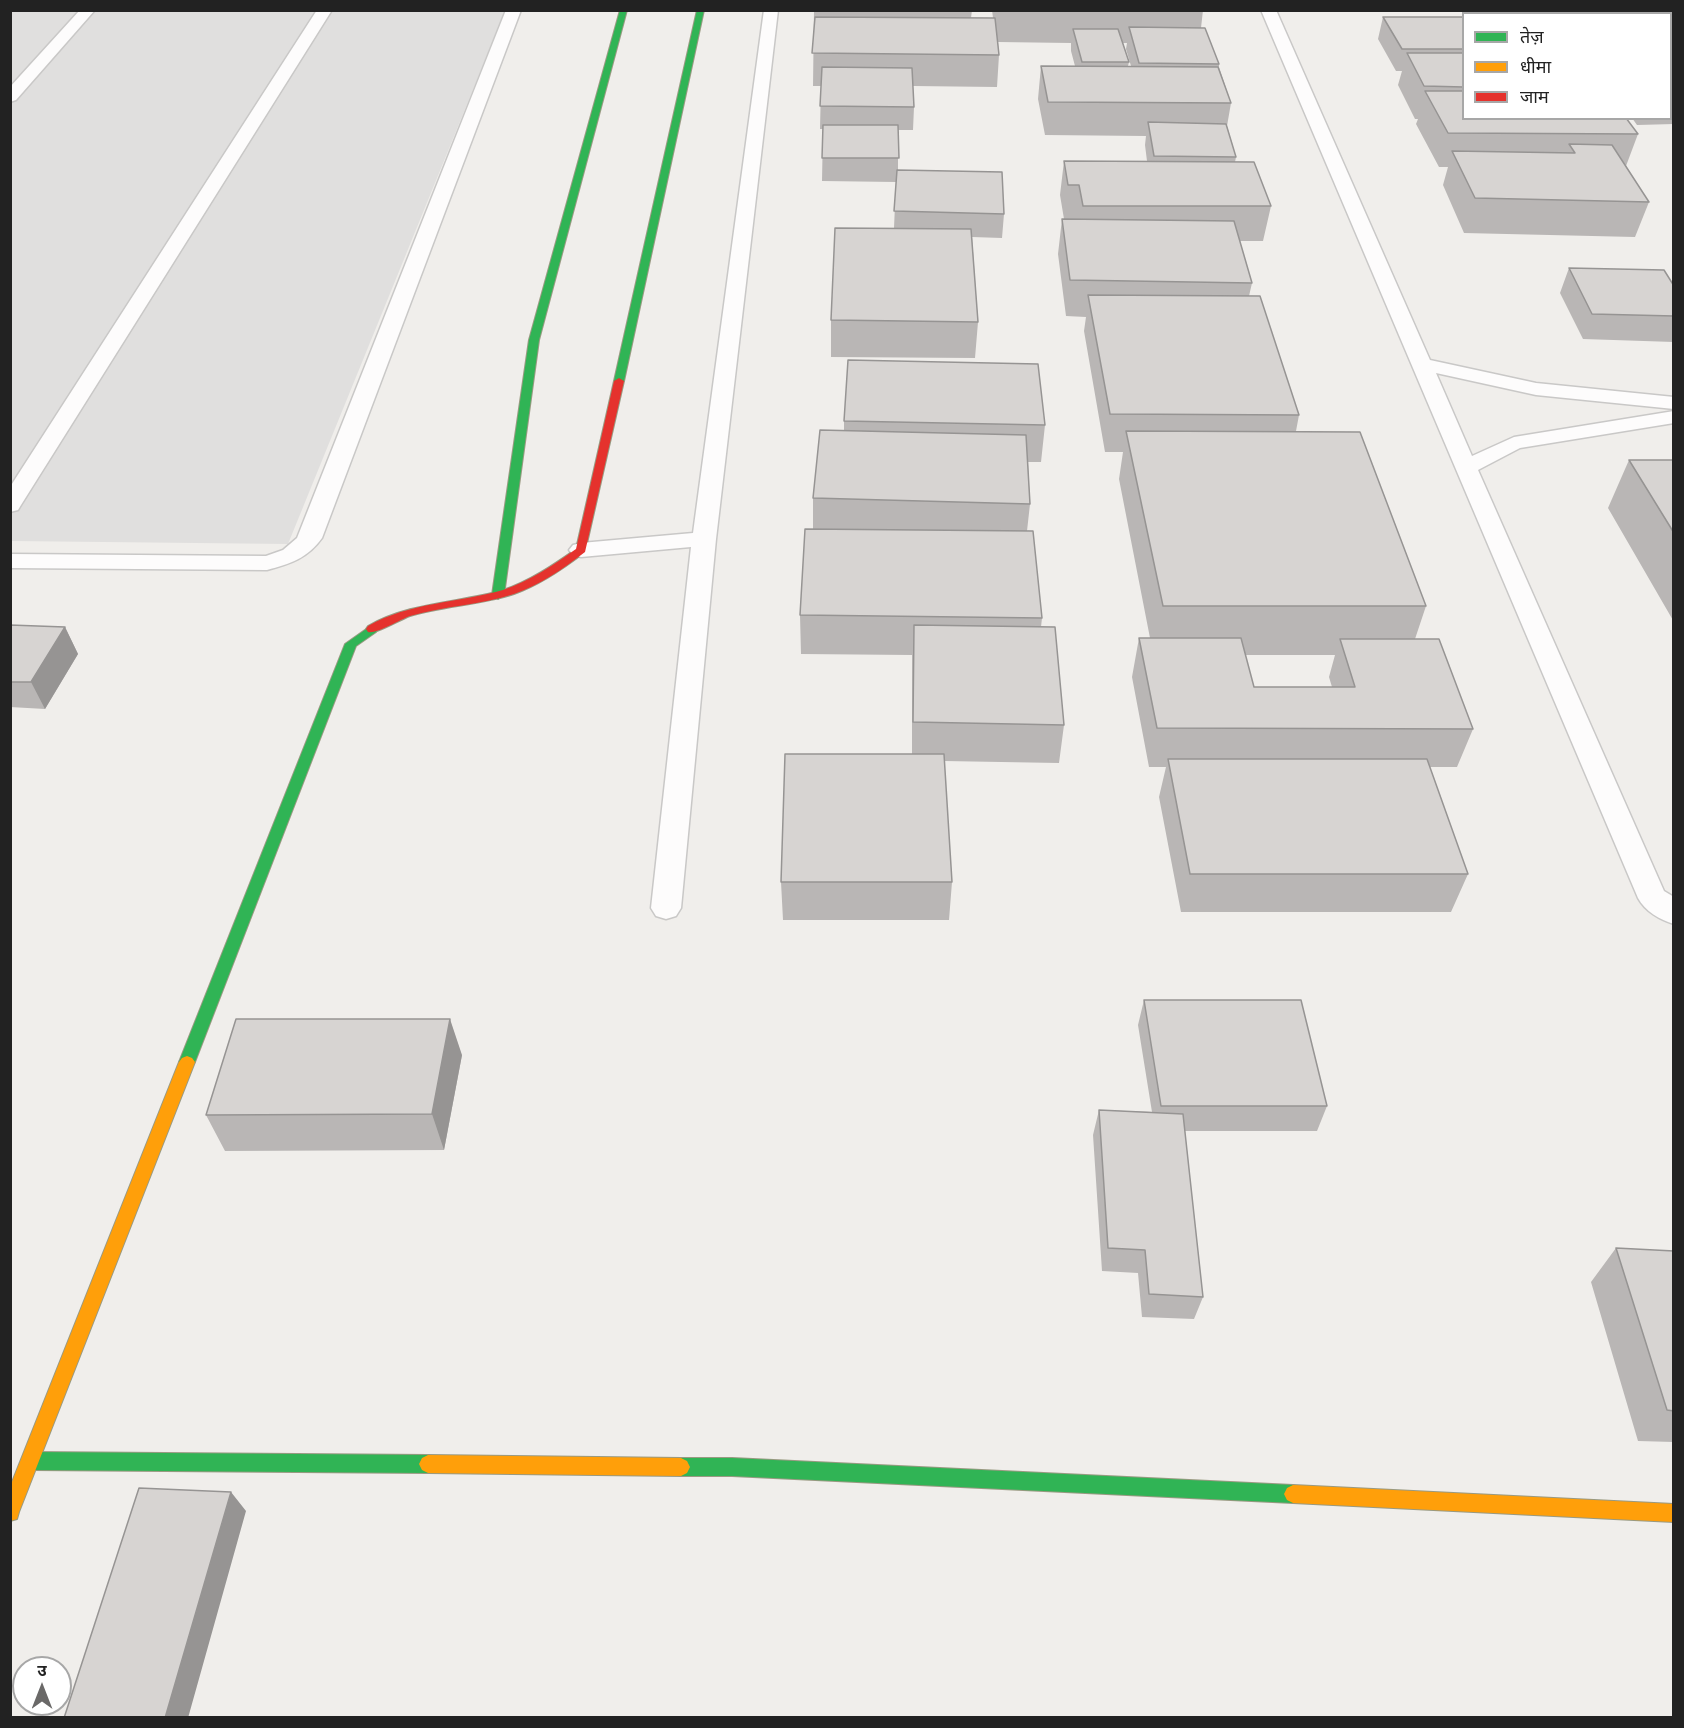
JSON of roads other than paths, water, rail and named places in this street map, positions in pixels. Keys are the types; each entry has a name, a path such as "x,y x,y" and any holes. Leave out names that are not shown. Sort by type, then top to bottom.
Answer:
{"street":[{"path":"498,595 534,340 624,10"},
{"path":"10,1512 32,1461 351,644 381,622 439,606 498,595 542,579 581,550 701,10"},
{"path":"32,1461 732,1467 1674,1513"}],"lane":[{"path":"10,97 88,10"},
{"path":"10,505 325,10"},
{"path":"10,561 267,563 290,557 301,550 310,538 514,10"},
{"path":"666,908 704,539 771,10"},
{"path":"1268,10 1653,898 1674,913"},
{"path":"1422,364 1536,389 1674,403"},
{"path":"1467,467 1514,443 1674,417"},
{"path":"581,550 704,539"}]}
